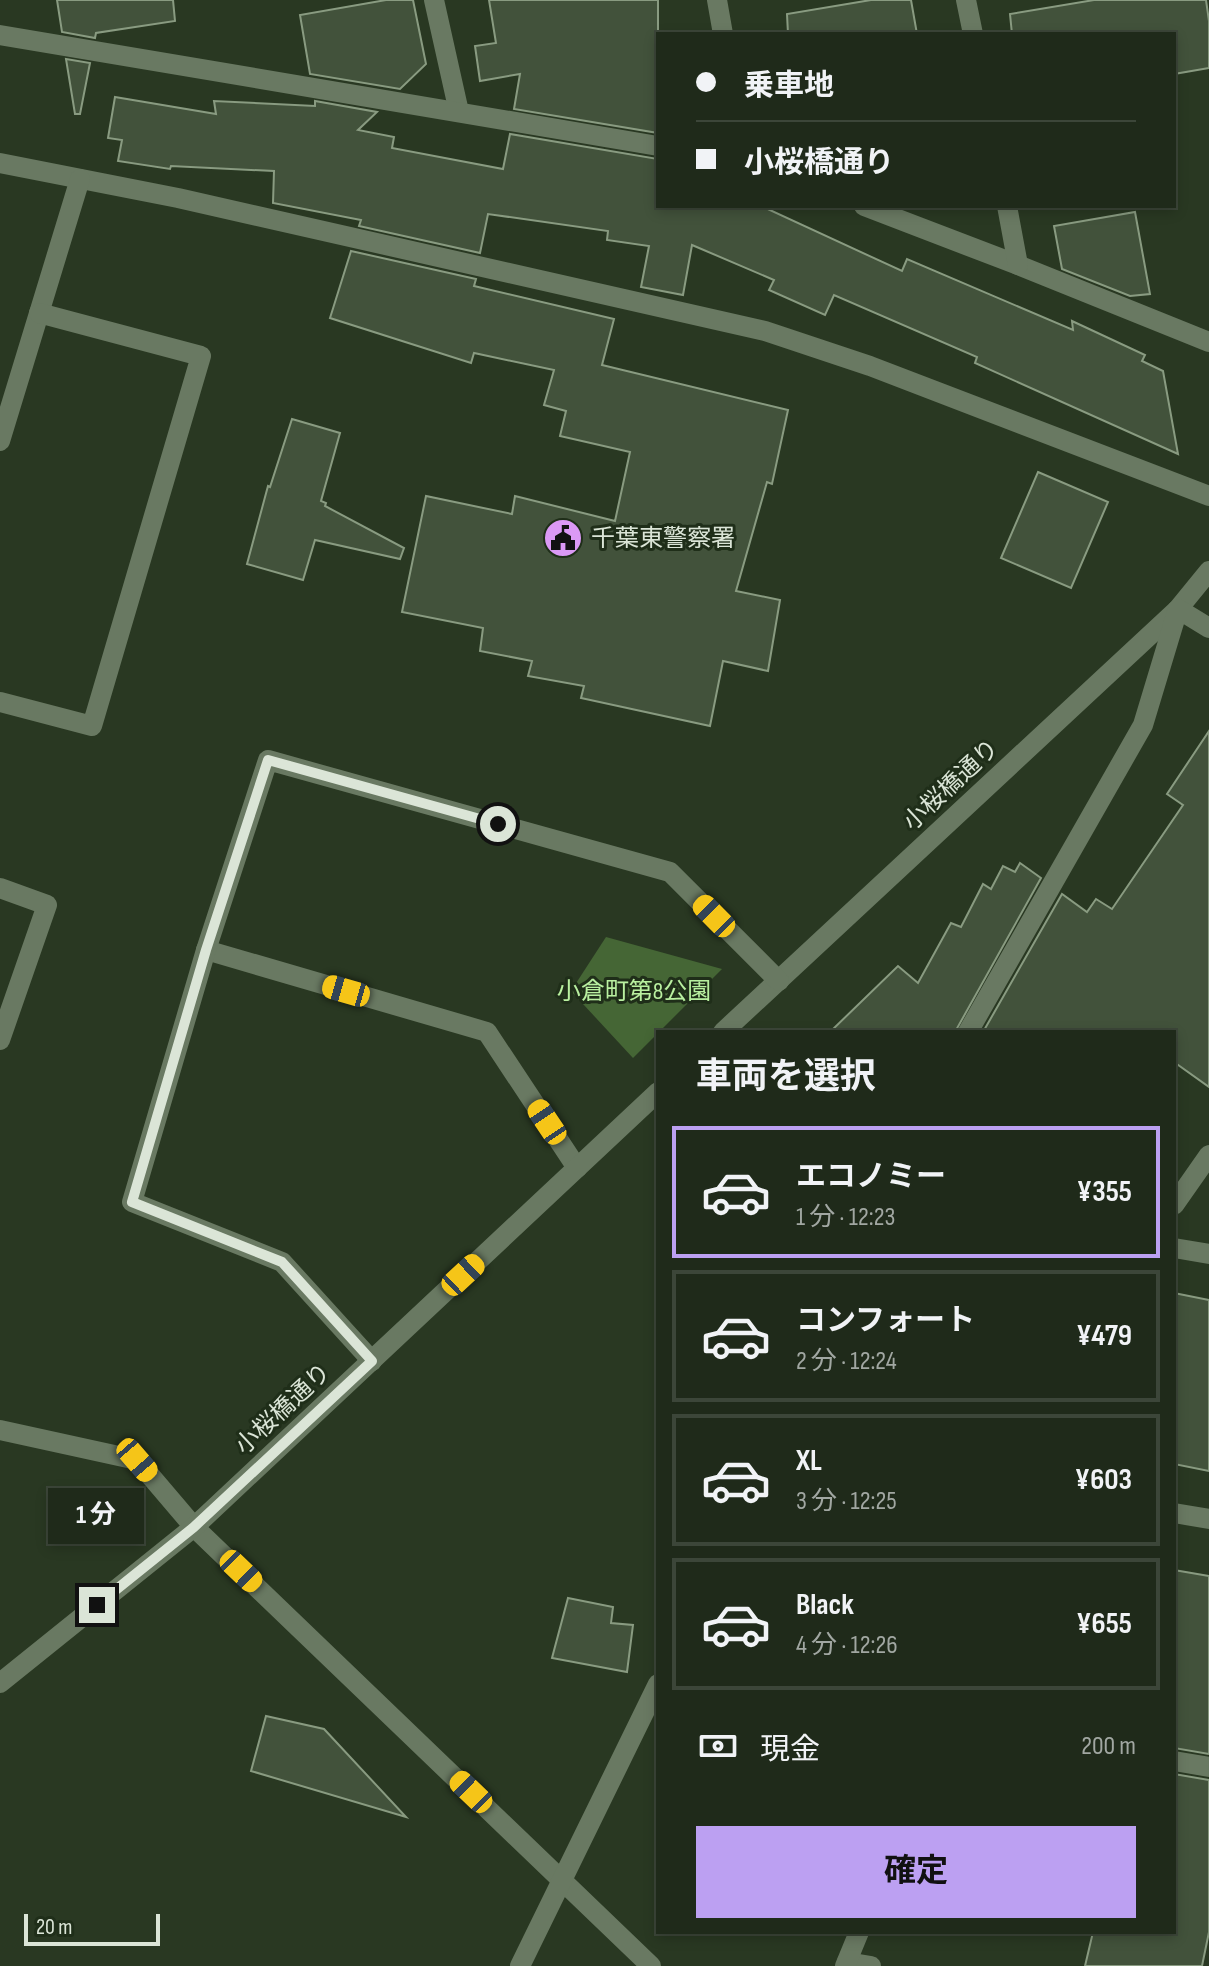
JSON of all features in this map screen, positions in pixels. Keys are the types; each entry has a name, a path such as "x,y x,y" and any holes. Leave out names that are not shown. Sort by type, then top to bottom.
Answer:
{"street":[{"path":"434,0 459,112"},
{"path":"717,0 723,32"},
{"path":"966,0 973,32"},
{"path":"0,35 656,146"},
{"path":"0,163 255,215 765,331 870,366 1209,496"},
{"path":"0,441 80,179"},
{"path":"869,208 1209,342"},
{"path":"1007,208 1018,265"},
{"path":"0,702 92,726 201,356 39,313"},
{"name":"小桜橋通り","path":"725,1030 1178,609 1209,571"},
{"path":"969,1030 1143,725 1178,609 1209,628"},
{"path":"372,1361 282,1262 132,1202 206,950 268,760 670,872 779,981"},
{"path":"0,888 47,905 0,1040"},
{"path":"206,950 487,1032 577,1168"},
{"name":"小桜橋通り","path":"0,1683 194,1527 656,1094"},
{"path":"1176,1202 1209,1155"},
{"path":"1176,1248 1209,1254"},
{"path":"0,1430 137,1460 194,1527 651,1966"},
{"path":"1176,1513 1209,1519"},
{"path":"520,1966 656,1688"},
{"path":"1176,1761 1209,1767"},
{"path":"858,1934 846,1964 871,1966"}],"green space":[{"name":"小倉町第8公園","path":"606,937 722,969 661,1030 656,1030 656,1035 633,1058 571,991"}],"building":[{"path":"57,0 173,0 175,21 96,33 95,38 62,32"},
{"path":"386,0 413,0 426,64 400,89 310,74 300,15"},
{"path":"489,0 658,0 656,133 514,109 520,74 480,81 475,46 496,43"},
{"path":"871,0 911,0 917,32 788,32 787,14"},
{"path":"1094,0 1206,0 1209,68 1176,74 1176,32 1012,32 1010,14"},
{"path":"66,59 90,63 80,114 75,114"},
{"path":"115,97 216,114 214,101 315,106 315,101 377,112 358,130 394,137 392,148 503,169 510,134 656,159 656,208 765,208 902,271 907,259 1073,330 1072,321 1145,355 1142,361 1163,371 1178,454 975,363 977,357 834,295 825,315 769,290 774,280 692,245 683,295 641,287 649,246 607,240 608,231 488,214 480,253 359,226 361,220 273,203 274,171 171,166 170,169 118,161 122,140 108,138"},
{"path":"1135,212 1150,294 1130,296 1062,269 1054,226"},
{"path":"351,251 476,279 474,286 614,319 602,365 788,410 772,484 767,482 736,591 780,600 768,671 723,661 710,726 581,698 584,686 528,676 532,661 480,651 483,628 402,612 426,496 512,514 515,496 615,521 630,452 560,436 566,411 544,405 554,370 474,353 471,363 330,318"},
{"path":"292,419 340,433 321,501 404,548 400,559 315,540 303,580 247,564 268,486"},
{"path":"1038,472 1108,502 1071,588 1001,558"},
{"path":"1209,731 1209,1087 1176,1063 1176,1030 984,1030 1062,894 1087,912 1096,899 1112,909 1183,805 1167,794"},
{"path":"1020,863 1041,878 956,1030 832,1030 898,966 918,983 951,923 961,927 983,884 991,889 1003,866 1015,872"},
{"path":"1176,1293 1209,1300 1209,1471 1176,1464"},
{"path":"1176,1570 1209,1576 1209,1754 1176,1748"},
{"path":"568,1598 613,1607 611,1623 633,1625 627,1672 552,1658"},
{"path":"266,1716 324,1729 406,1817 251,1771"},
{"path":"1176,1774 1209,1780 1209,1932 1202,1966 1085,1966 1093,1934 1176,1934"}],"place":[{"name":"千葉東警察署","path":"563,538"}],"route":[{"path":"97,1605 194,1527 372,1361 282,1262 132,1202 206,950 268,760 498,824"}]}
